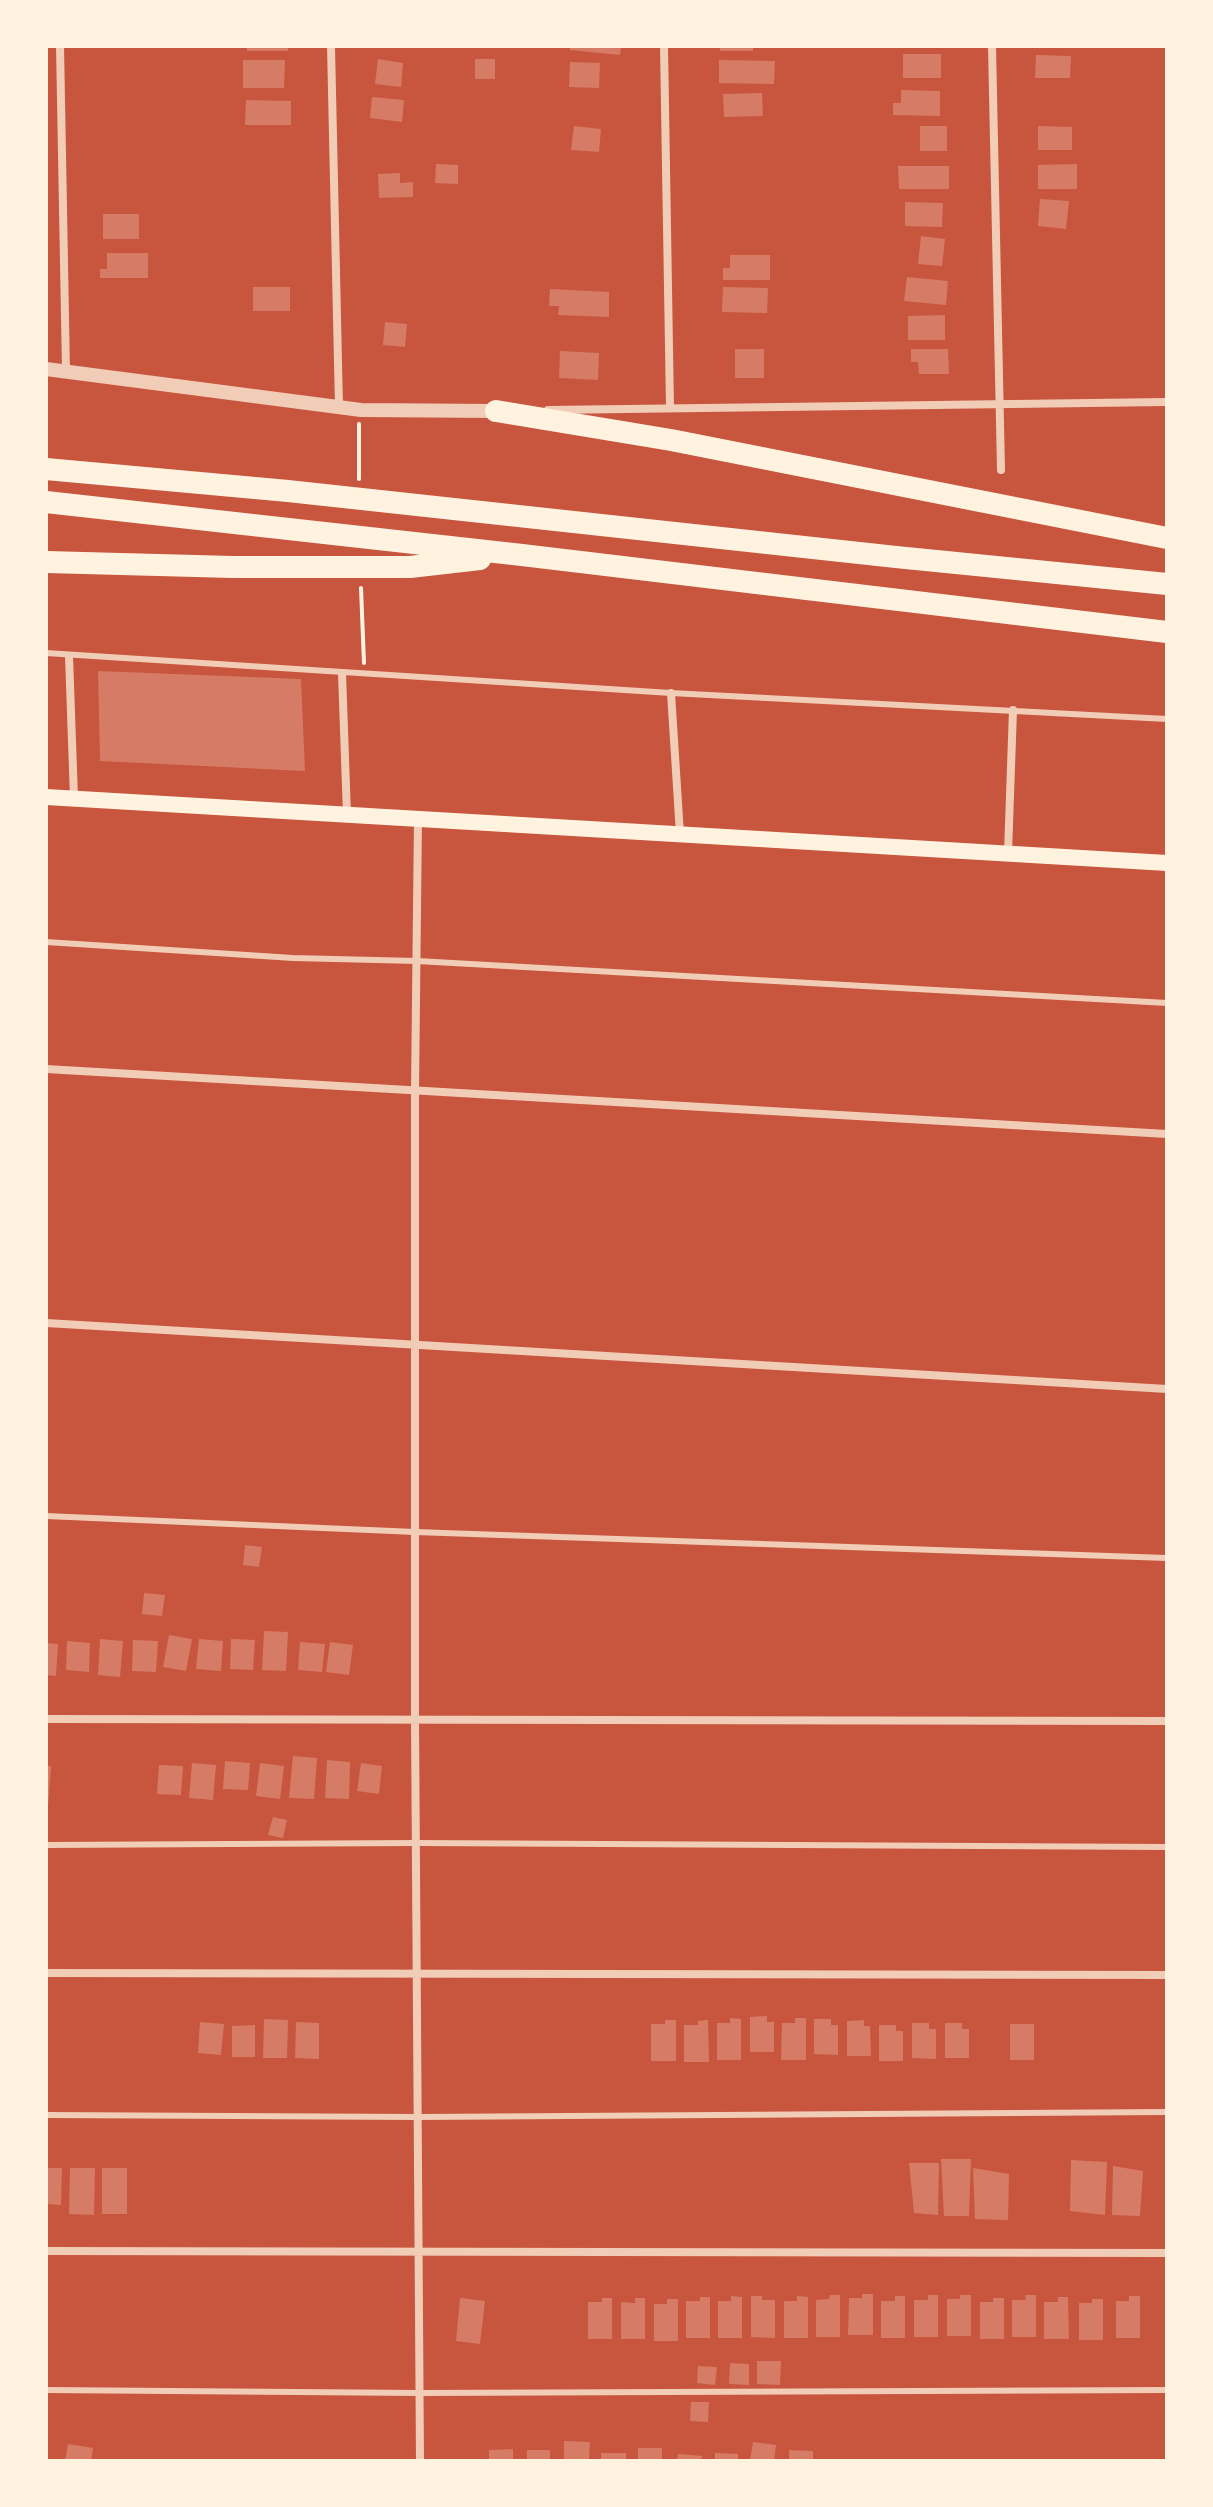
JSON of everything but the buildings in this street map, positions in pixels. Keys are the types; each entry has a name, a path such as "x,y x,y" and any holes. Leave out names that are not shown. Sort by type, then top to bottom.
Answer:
{"highway":[{"path":"496,411 671,440 1167,538"},
{"path":"46,469 304,492 1167,584"},
{"path":"46,502 1167,632"},
{"path":"46,562 233,567 410,567 522,555"}],"main road":[{"path":"46,797 1167,863"}],"street":[{"path":"60,46 66,371"},
{"path":"331,46 339,407"},
{"path":"664,46 670,408"},
{"path":"992,46 1001,470"},
{"path":"46,369 339,407 401,411 1167,402"},
{"path":"69,656 74,798"},
{"path":"342,673 347,815"},
{"path":"671,693 680,834"},
{"path":"1008,853 1013,710"},
{"path":"418,818 415,1720 420,2461"},
{"path":"46,1069 1167,1134"},
{"path":"46,1323 1167,1389"},
{"path":"46,1719 1167,1721"},
{"path":"46,1973 1167,1975"},
{"path":"46,2251 1167,2253"}],"lane":[{"path":"46,653 671,693 1167,719"},
{"path":"46,942 293,958 417,961 1167,1003"},
{"path":"46,1516 1167,1558"},
{"path":"46,1845 416,1843 1167,1847"},
{"path":"46,2115 418,2117 1167,2112"},
{"path":"46,2390 420,2393 1167,2390"}]}
